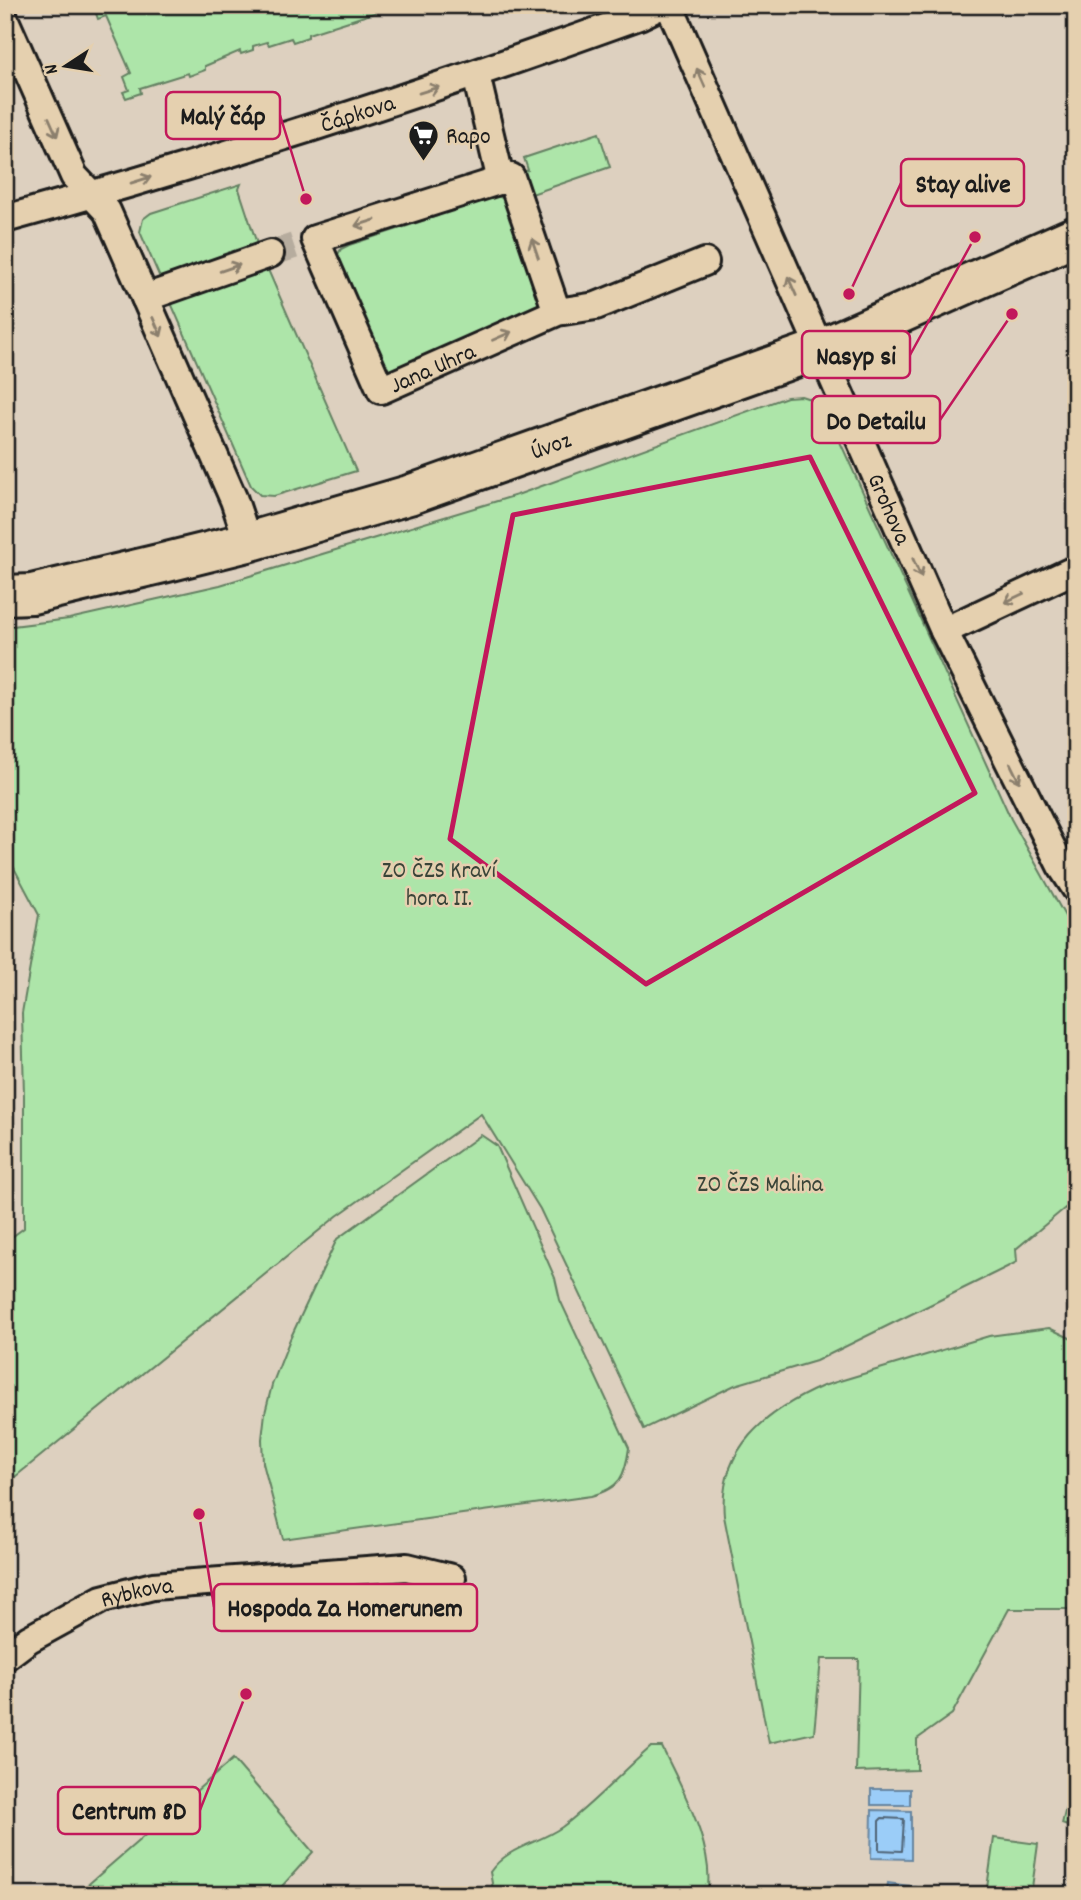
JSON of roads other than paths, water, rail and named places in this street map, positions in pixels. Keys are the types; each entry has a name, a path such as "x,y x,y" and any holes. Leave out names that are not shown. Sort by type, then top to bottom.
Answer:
{"main road":[{"name":"Úvoz","path":"5,595 32,594 248,542 409,495 820,349 1076,236"}],"street":[{"name":"Čápkova","path":"5,219 92,195 476,75 639,16 662,5"},
{"name":"Grohova","path":"669,5 944,631 1061,866 1076,889"},
{"path":"5,20 74,176 107,211 234,500 248,542"},
{"path":"476,75 501,181"},
{"path":"145,298 511,177 557,312"},
{"name":"Jana Uhra","path":"293,247 381,390 557,312 596,306 705,262"},
{"path":"944,631 1076,569"},
{"name":"Rybkova","path":"5,1657 29,1639 102,1599 153,1586 407,1567 452,1578"}],"water":[{"path":"871,1789 910,1789 910,1805 871,1805"},
{"path":"872,1810 911,1811 911,1859 871,1858"},
{"path":"888,1883 951,1892 950,1895 886,1895"}],"tunnel":[{"path":"270,254 294,246"}],"place":[{"name":"Rapo","path":"423,162"},
{"name":"Malý čáp","path":"306,199"},
{"name":"Nasyp si","path":"975,237"},
{"name":"Stay alive","path":"849,294"},
{"name":"Do Detailu","path":"1012,314"},
{"name":"Hospoda Za Homerunem","path":"199,1514"},
{"name":"Centrum 8D","path":"246,1694"}],"park label":[{"name":"ZO ČZS Kraví hora II.","path":"439,883"},
{"name":"ZO ČZS Malina","path":"760,1183"}]}
